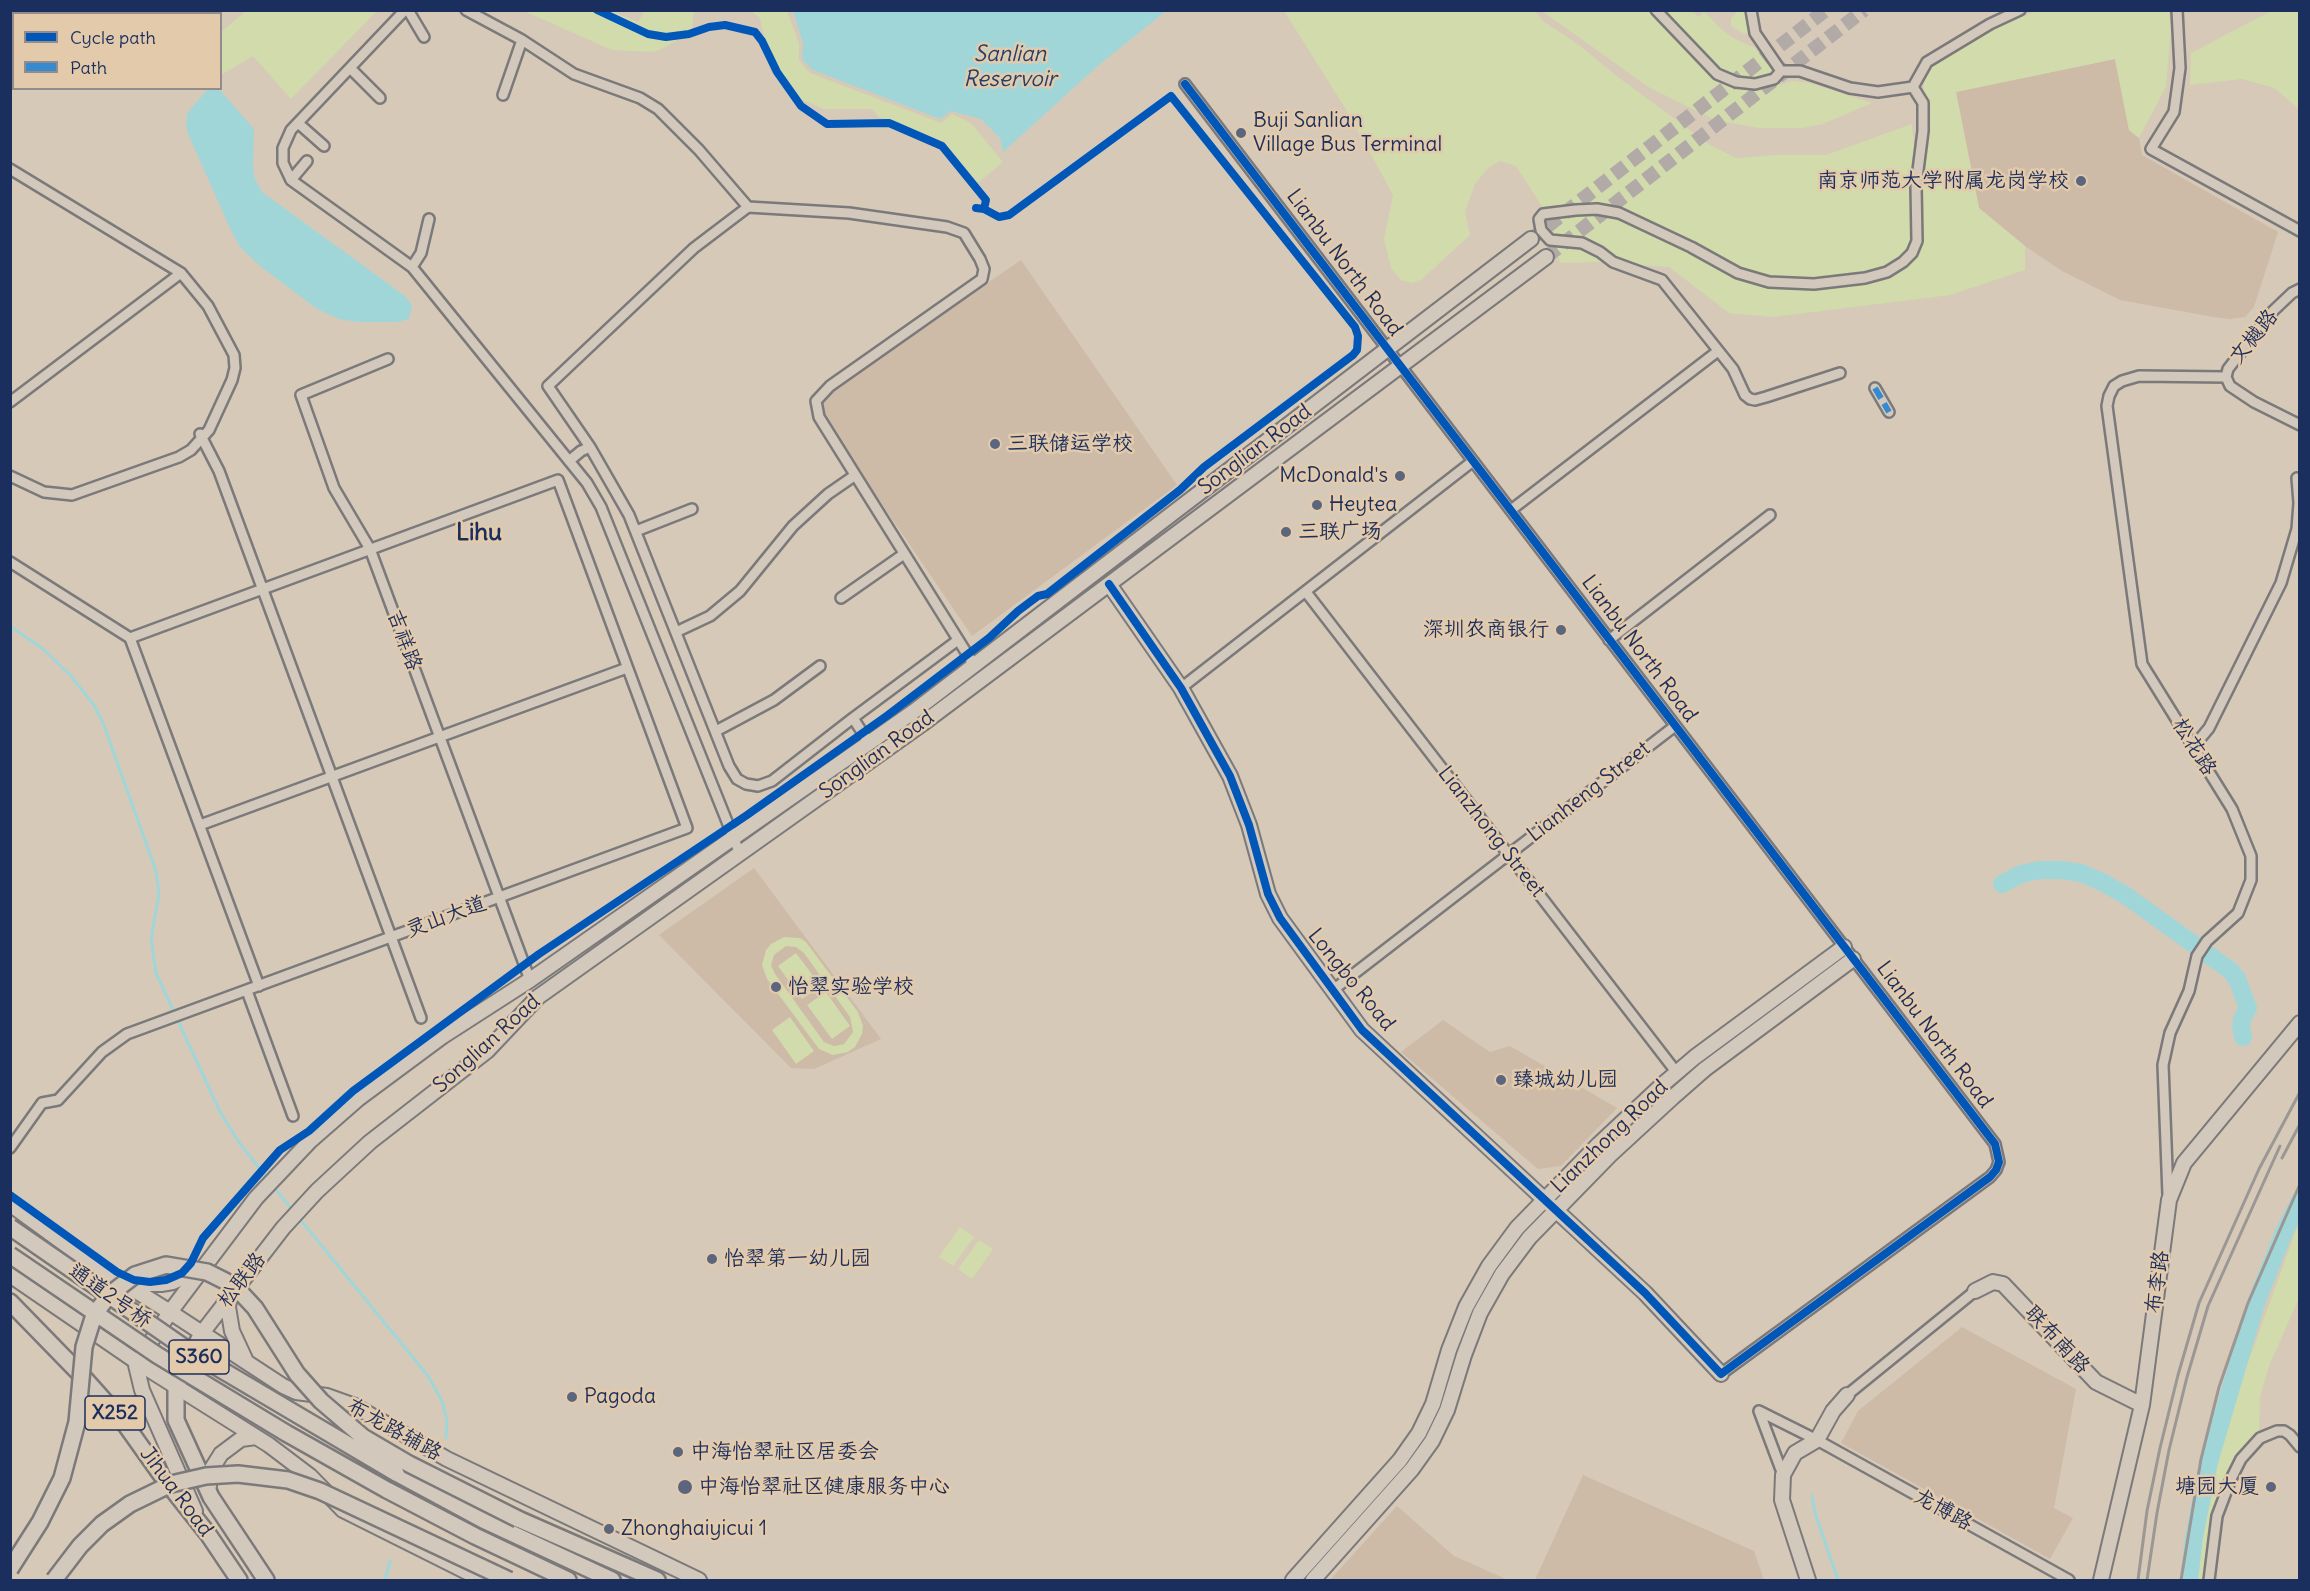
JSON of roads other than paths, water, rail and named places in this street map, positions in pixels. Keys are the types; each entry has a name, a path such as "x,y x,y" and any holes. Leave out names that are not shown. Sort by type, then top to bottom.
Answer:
{"main road":[{"name":"通道2号桥","path":"10,1227 188,1350 396,1473 483,1520 612,1581"},
{"name":"通道2号桥","path":"10,1254 157,1355 286,1433 387,1490 568,1581"},
{"path":"10,1569 40,1522 62,1478 77,1422 84,1347 94,1315 109,1295 135,1275 166,1265 207,1272 225,1281 241,1293 255,1308 297,1374 321,1401 363,1437 409,1464 518,1519 657,1581"},
{"name":"Jihua Road","path":"10,1302 109,1405 208,1533 239,1581"},
{"name":"Jihua Road","path":"202,1333 176,1387 175,1411 179,1430 211,1497 266,1581"},
{"path":"54,1581 80,1546 102,1524 130,1504 171,1484 206,1476 238,1474 288,1480 320,1491 509,1581"}],"street":[{"path":"424,37 406,10 291,130 283,148 283,164 291,180 412,267 587,483 601,507 740,854"},
{"path":"466,10 522,40 574,74 640,98 658,109 699,150 748,207"},
{"path":"1656,10 1717,74 1745,84 1755,84 1774,79 1781,70"},
{"path":"1751,10 1755,33 1781,70"},
{"path":"1913,87 1927,62 1989,24 2020,10"},
{"path":"2176,10 2180,68 2174,112 2151,149 2300,231"},
{"path":"502,95 522,40"},
{"path":"350,68 380,98"},
{"path":"1781,70 1800,71 1850,88 1878,92 1913,87"},
{"name":"Lianbu North Road","path":"1185,84 1995,1144 1999,1162 1990,1177 1721,1374"},
{"path":"1839,373 1755,400 1745,395 1733,369 1662,280 1613,262 1582,243 1550,240 1540,230 1539,219 1543,214 1576,210 1596,209 1619,213 1691,247 1738,273 1769,282 1822,284 1865,278 1887,272 1912,253 1917,241 1916,186 1923,131 1923,103 1913,87"},
{"path":"298,123 324,146"},
{"path":"291,180 307,161"},
{"path":"10,169 181,273 208,306 234,355 235,368 215,420 201,437 178,457 72,495 44,492 10,476"},
{"path":"958,640 772,782 758,786 746,784 737,779 729,766 629,515 590,447 548,386 694,248 748,207 849,213 947,227 964,233 984,269 982,279 830,386 816,401 819,417 854,476 974,665"},
{"path":"412,267 421,253 429,219"},
{"name":"Songlian Road","path":"170,1312 256,1198 333,1120 380,1082 443,1036 530,980 869,743 1531,239"},
{"name":"Songlian Road","path":"283,1228 317,1191 370,1142 487,1051 538,997 931,717 1546,257"},
{"path":"10,402 181,273"},
{"name":"文樾路","path":"2300,289 2292,293 2273,311 2228,369 2226,377 2230,386 2254,402 2300,424"},
{"path":"1511,510 1718,351"},
{"name":"吉祥路","path":"388,359 301,395 334,488 370,549 530,980"},
{"name":"松花路","path":"2169,1200 2163,1065 2170,1033 2189,991 2197,956 2207,941 2238,913 2251,880 2251,856 2232,809 2142,664 2107,406 2114,386 2139,376 2226,377"},
{"path":"1875,388 1890,412"},
{"path":"201,437 219,471 330,777 421,1018"},
{"path":"570,461 581,451 590,447"},
{"path":"1181,688 1473,461"},
{"path":"676,632 710,616 740,591 793,526 828,494 854,476"},
{"path":"2194,746 2209,728 2281,583 2297,529 2300,503 2297,478"},
{"path":"130,638 558,480 627,668 200,825"},
{"path":"636,531 692,509"},
{"path":"1609,640 1770,515"},
{"path":"841,598 904,554"},
{"path":"10,562 130,638 260,986"},
{"name":"Longbo Road","path":"1109,584 1181,688 1237,792 1274,907 1362,1030 1669,1316 1721,1374"},
{"name":"Lianzhong Street","path":"1306,592 1677,1073"},
{"path":"716,731 774,700 820,666"},
{"name":"灵山大道","path":"10,1148 42,1103 58,1100 102,1052 127,1034 687,828 627,668"},
{"path":"853,718 869,743"},
{"name":"Lianheng Street","path":"1333,990 1675,726"},
{"name":"Lianzhong Road","path":"1293,1581 1410,1447 1433,1404 1457,1328 1477,1286 1502,1246 1545,1199 1630,1114 1677,1073 1844,947"},
{"name":"Lianzhong Road","path":"1313,1581 1422,1455 1447,1410 1471,1334 1490,1293 1515,1256 1556,1210 1641,1125 1705,1069 1853,959"},
{"path":"247,991 293,1116"},
{"name":"布李路","path":"2101,1581 2111,1529 2142,1405 2169,1200 2184,1163 2300,1023"},
{"name":"布龙路辅路","path":"10,1204 88,1261 290,1389 327,1396 355,1406 447,1459 699,1581"},
{"name":"松联路","path":"202,1333 283,1228"},
{"path":"112,1276 134,1283 161,1284 186,1277 206,1263"},
{"path":"10,1275 137,1362 256,1437 310,1476 343,1509 483,1581"},
{"name":"联布南路","path":"1976,1291 1993,1282 2003,1284 2096,1382 2142,1405"},
{"path":"1783,1474 1795,1453 1817,1440 1833,1411 1847,1395 1976,1291"},
{"path":"230,1296 228,1306 232,1331 239,1350 248,1363"},
{"path":"170,1312 137,1362 137,1375 184,1488 208,1533"},
{"path":"1808,1581 1782,1500 1783,1474 1759,1410 1817,1440"},
{"path":"2209,1581 2217,1516 2241,1459 2260,1438 2277,1431 2284,1431 2290,1435 2300,1447"},
{"path":"211,1497 210,1477 217,1459 235,1442 256,1437"},
{"name":"龙博路","path":"1817,1440 2069,1581"}],"water":[{"name":"Sanlian Reservoir","path":"793,10 1166,11 1100,64 1003,152 1000,138 981,119 951,111 940,119 813,70 802,59 803,43"},
{"path":"207,90 220,90 254,129 253,168 255,179 262,192 405,296 412,305 409,319 398,322 357,322 339,319 317,309 260,266 241,248 233,235 188,134 186,123 188,112"}],"waterway":[{"path":"10,626 43,649 70,675 94,705 103,723 156,871 159,894 151,939 156,973 220,1112 238,1141 269,1181"},
{"path":"2002,884 2021,874 2040,870 2061,870 2081,873 2125,895 2231,971 2237,979 2248,1008 2242,1019 2243,1037"},
{"path":"273,1186 293,1211"},
{"path":"2189,1580 2194,1537 2209,1462 2256,1303 2284,1232 2300,1201"},
{"path":"299,1218 428,1376 442,1401 447,1421 446,1438"},
{"path":"1812,1496 1815,1513 1838,1580"},
{"path":"385,1580 390,1561"}],"tunnel":[{"path":"1531,239 1826,10"},
{"path":"1546,257 1864,10"}],"railway":[{"path":"2138,1580 2147,1511 2160,1448 2199,1303 2259,1169 2300,1092"},
{"path":"2282,1158 2300,1124"},
{"path":"2147,1580 2169,1450 2208,1306 2280,1146"},
{"path":"2181,1580 2201,1459 2219,1387 2248,1303 2300,1184"}],"place":[{"name":"Buji Sanlian Village Bus Terminal","path":"1241,133"},
{"name":"南京师范大学附属龙岗学校","path":"2081,181"},
{"name":"三联储运学校","path":"995,444"},
{"name":"McDonald's","path":"1400,476"},
{"name":"Heytea","path":"1317,505"},
{"name":"三联广场","path":"1286,532"},
{"name":"深圳农商银行","path":"1561,630"},
{"name":"怡翠实验学校","path":"776,987"},
{"name":"臻城幼儿园","path":"1501,1080"},
{"name":"怡翠第一幼儿园","path":"712,1259"},
{"name":"Pagoda","path":"572,1397"},
{"name":"中海怡翠社区居委会","path":"678,1452"},
{"name":"中海怡翠社区健康服务中心","path":"685,1487"},
{"name":"塘园大厦","path":"2271,1487"},
{"name":"Zhonghaiyicui 1","path":"609,1529"}],"district":[{"name":"Lihu","path":"479,533"}]}
